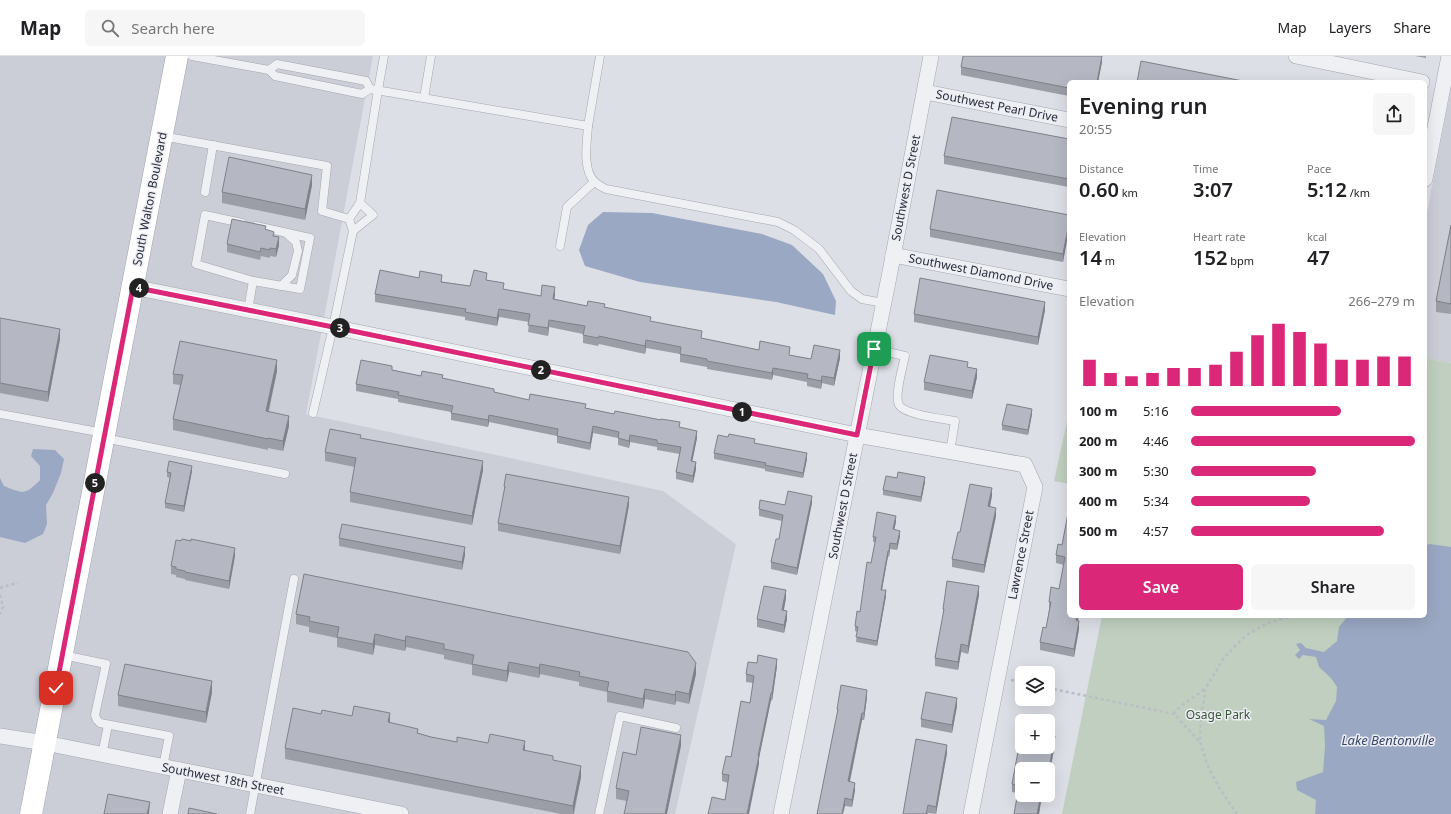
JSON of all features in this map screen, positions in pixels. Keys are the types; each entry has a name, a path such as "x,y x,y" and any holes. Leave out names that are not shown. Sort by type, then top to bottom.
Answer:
{"main road":[{"name":"South Walton Boulevard","path":"31,814 177,56"}],"street":[{"name":"Southwest D Street","path":"781,814 893,255 931,56"},
{"path":"1296,56 1412,80"},
{"path":"1427,168 1449,56"},
{"path":"1427,83 1442,86"},
{"name":"Southwest Pearl Drive","path":"925,92 1067,120"},
{"name":"Southwest Diamond Drive","path":"893,255 1067,289"},
{"name":"Lawrence Street","path":"133,287 857,435 1024,465 1035,487 971,814"},
{"name":"Southwest 18th Street","path":"0,736 45,743 401,814"},
{"path":"170,814 179,770"}],"lane":[{"path":"192,56 269,70 275,76 362,94 374,89 588,126"},
{"path":"348,219 360,203 374,89 384,56"},
{"path":"424,98 431,56"},
{"path":"600,56 588,126 588,172 594,182 606,189 778,222 794,230 819,249 851,291 862,299 883,303"},
{"path":"269,70 277,64 366,81 374,89"},
{"path":"162,136 327,166 322,211 348,219 354,231"},
{"path":"205,192 213,145"},
{"path":"560,246 567,206 594,182"},
{"path":"313,413 354,231 372,215 360,203"},
{"path":"205,215 285,232 310,238 300,289 253,281 196,264 205,215"},
{"path":"281,286 292,275 298,251 296,242 285,232"},
{"path":"248,310 253,281"},
{"path":"874,349 905,356 898,397 899,405 914,413 955,421 950,452"},
{"path":"0,414 285,474"},
{"path":"250,814 254,785 294,579"},
{"path":"62,655 106,664 95,715 97,720 100,723 108,725 169,736 164,767"},
{"path":"599,814 620,716 676,728"},
{"path":"102,755 108,725"}],"path":[{"path":"0,588 9,584 18,583"},
{"path":"0,596 3,607 0,614"},
{"path":"1174,714 1176,709 1197,696 1205,689 1224,658 1244,637 1265,624 1285,618"},
{"path":"1205,689 1201,714 1200,742 1207,764 1220,789 1237,814"},
{"path":"1055,690 1174,714 1200,742"}],"shaded area":[{"path":"0,56 373,56 306,414 663,491 736,544 675,814 0,814"},
{"path":"1451,89 1451,363 1427,358 1427,213"}],"green space":[{"name":"Osage Park","path":"1427,358 1451,363 1451,814 1062,814 1102,618 1427,618"},
{"path":"1067,421 1067,484 1054,481"}],"water":[{"path":"603,212 652,213 762,234 792,245 823,274 836,301 835,315 776,302 640,282 585,266 579,250 588,225"},
{"path":"33,449 55,450 64,459 61,473 53,493 46,505 47,524 43,534 25,543 0,537 0,478 4,486 20,492 27,491 35,485 40,480 40,466 31,456"},
{"name":"Lake Bentonville","path":"1427,545 1451,547 1451,814 1315,814 1316,800 1297,790 1296,782 1323,772 1325,747 1324,726 1309,719 1326,720 1336,701 1337,687 1331,678 1319,667 1316,657 1303,655 1299,659 1295,655 1300,650 1296,644 1301,643 1306,648 1324,652 1337,641 1339,627 1346,618 1427,618"}],"building":[{"path":"963,56 1102,56 1097,80 1067,80 1067,88 961,67"},
{"path":"1141,61 1238,80 1137,80"},
{"path":"952,117 1067,139 1067,179 944,156"},
{"path":"229,157 312,175 305,209 222,192"},
{"path":"937,190 1067,215 1067,233 1063,254 930,229"},
{"path":"232,219 266,226 265,229 274,232 273,236 279,237 276,249 270,248 270,250 261,248 260,252 227,244"},
{"path":"1451,225 1451,304 1436,301"},
{"path":"380,270 419,278 420,271 442,275 441,282 470,286 474,270 487,273 486,280 504,283 503,289 541,296 542,285 555,287 553,299 587,306 588,301 605,304 604,307 651,317 650,321 702,331 701,338 759,350 760,341 790,347 789,355 811,359 814,345 840,350 834,378 822,376 821,381 807,378 808,374 773,368 772,373 707,361 707,359 680,354 681,347 646,340 645,346 599,336 598,338 583,335 585,326 549,320 548,328 528,325 530,314 499,309 497,318 465,312 466,309 375,294"},
{"path":"920,278 1045,302 1038,337 914,314"},
{"path":"0,318 60,329 48,392 0,383"},
{"path":"180,341 277,360 266,411 289,416 283,441 173,419 183,375 173,374"},
{"path":"930,355 968,362 967,367 977,369 972,391 924,382"},
{"path":"361,360 392,366 392,370 421,376 422,371 443,375 442,378 494,389 494,392 529,400 530,394 586,404 585,408 614,414 615,411 680,422 679,427 697,431 691,461 696,462 693,476 676,472 681,447 657,443 657,440 630,435 629,441 618,438 619,432 593,426 590,443 557,436 558,429 489,415 488,420 451,413 453,406 398,395 399,392 356,384"},
{"path":"1007,404 1032,409 1028,430 1002,425"},
{"path":"330,429 361,435 360,438 483,461 472,516 350,492 356,458 325,452"},
{"path":"729,434 755,439 754,443 807,453 803,473 765,465 766,463 714,453 718,435 728,437"},
{"path":"169,461 192,466 184,506 165,503 171,473 167,472"},
{"path":"898,472 925,477 921,497 883,490 886,476 897,478"},
{"path":"506,474 629,497 620,546 498,523"},
{"path":"970,484 992,488 988,506 996,508 984,565 952,559 958,532 960,532"},
{"path":"788,491 812,496 797,568 771,562 776,539 779,539 783,515 759,509 760,500 785,505"},
{"path":"877,512 896,516 893,529 900,531 897,544 890,543 888,551 881,590 886,590 877,641 856,637 858,627 855,626 857,611 860,612 867,562 871,563 876,537 873,537"},
{"path":"1067,519 1067,618 1076,618 1076,620 1079,621 1074,649 1040,642 1043,627 1046,628 1051,602 1049,602 1051,587 1059,589 1065,557 1056,555 1058,544 1062,545"},
{"path":"342,524 465,547 462,562 339,538"},
{"path":"182,539 191,541 191,539 235,548 229,581 185,572 171,566 176,540 181,541"},
{"path":"304,574 688,652 696,663 689,694 676,691 675,695 645,689 643,699 607,691 609,682 579,676 580,672 540,664 539,668 509,662 507,671 472,664 474,655 444,649 444,644 406,636 405,641 375,634 373,644 337,637 339,627 309,621 310,617 296,614"},
{"path":"947,581 979,586 968,646 961,644 958,662 935,658 944,609"},
{"path":"764,586 786,590 782,610 787,611 784,625 757,619"},
{"path":"758,655 777,659 772,693 747,814 708,814 712,797 725,800 729,775 722,774 726,756 731,757 741,701 750,703 754,676 746,674 748,662 757,663"},
{"path":"125,664 212,681 206,712 118,695"},
{"path":"841,685 867,690 864,713 862,713 848,781 855,783 852,800 845,798 842,814 817,814 838,709"},
{"path":"926,692 957,698 952,725 921,719"},
{"path":"354,706 390,713 388,722 418,729 417,733 431,737 457,742 457,737 488,743 490,734 525,741 523,750 553,756 553,760 581,766 573,806 285,748 293,708 321,714 322,710 352,716"},
{"path":"641,727 681,735 665,814 624,814 629,791 616,788 623,752 636,755"},
{"path":"916,739 947,745 936,807 928,805 926,814 903,814"},
{"path":"1018,754 1052,754 1050,762 1016,762"},
{"path":"1015,768 1015,785 1012,784"},
{"path":"108,794 150,802 147,814 104,814"},
{"path":"1016,802 1040,802 1037,814 1014,814"},
{"path":"189,808 217,814 188,814"}],"route":[{"path":"56,688 133,287 857,435 874,349"}]}
